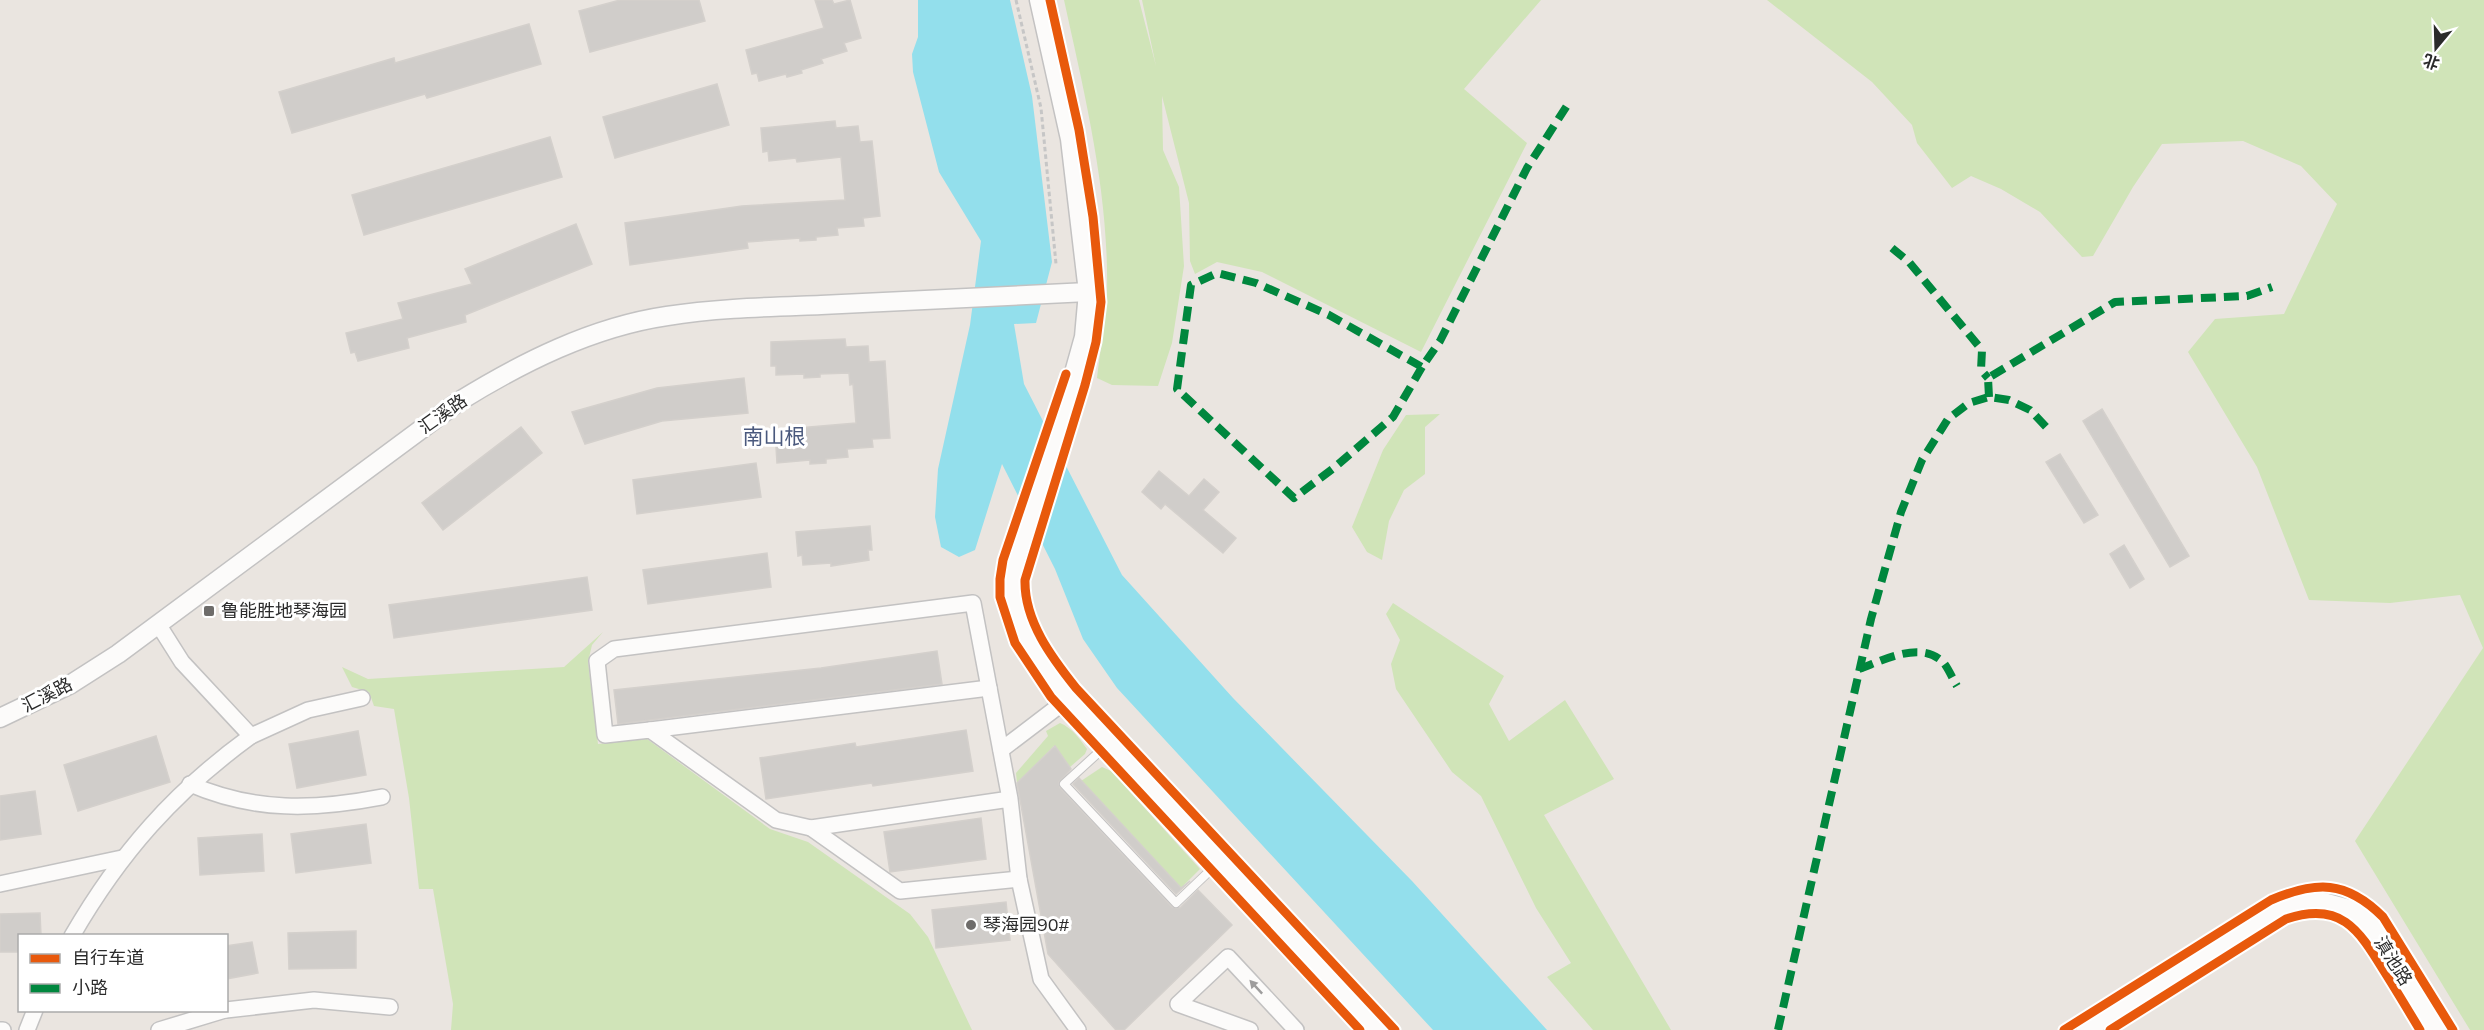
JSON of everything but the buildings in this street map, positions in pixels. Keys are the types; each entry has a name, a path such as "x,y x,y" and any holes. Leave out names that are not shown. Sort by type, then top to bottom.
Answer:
{"street":[{"path":"1039,0 1070,139 1088,292 1084,337 1069,393 1015,561 1013,588 1017,616 1038,663 1068,699 1378,1030"},
{"name":"汇溪路","path":"0,718 72,684 158,624 458,402 503,374 557,350 608,331 666,316 1088,292"},
{"path":"989,688 605,735 597,661 614,649 973,603 1010,799 1019,879 1041,979 1078,1030"},
{"path":"158,624 182,662 251,736"},
{"path":"73,934 122,858 160,812 190,784 251,736 308,710 362,698"},
{"path":"1001,750 1068,699"},
{"path":"650,730 776,820 811,828 1010,799"},
{"path":"190,784 219,796 267,806 300,808 382,797"},
{"path":"811,828 900,891 1019,879"},
{"path":"0,884 122,858"},
{"name":"滇池路","path":"2086,1030 2285,906 2310,902 2349,909 2368,923 2436,1030"},
{"path":"1250,1030 1178,1004 1228,957 1296,1030"},
{"path":"228,1010 314,1000 390,1007"},
{"path":"27,1030 35,1012"},
{"path":"159,1030 191,1018 217,1012"}],"lane":[{"path":"1109,743 1064,784 1176,903 1220,861"}],"path":[{"path":"1016,0 1041,108 1056,264"}],"green space":[{"path":"1064,0 1139,0 1156,66 1142,0 1541,0 1464,89 1527,143 1421,352 1262,272 1217,262 1195,274 1190,261 1189,203 1162,96 1163,150 1179,187 1184,266 1172,343 1158,386 1112,385 1097,378 1107,292 1104,218 1094,145"},
{"path":"1767,0 2484,0 2484,1030 2470,1030 2355,841 2483,648 2460,595 2390,603 2309,600 2257,467 2188,352 2215,319 2284,314 2337,204 2301,166 2243,141 2162,144 2133,187 2093,256 2082,257 2040,212 2001,189 1971,176 1952,188 1917,143 1912,125 1872,82"},
{"path":"1440,414 1425,427 1425,474 1404,490 1389,521 1382,560 1367,552 1352,527 1383,450 1406,415"},
{"path":"1393,603 1504,676 1489,704 1509,741 1565,700 1614,779 1544,815 1671,1030 1593,1030 1547,977 1571,963 1536,908 1481,796 1452,772 1396,689 1391,664 1400,640 1386,614"},
{"path":"603,632 592,645 588,662 598,744 647,739 770,829 808,842 910,914 928,937 972,1030 451,1030 453,1004 433,889 419,889 409,798 394,709 374,706 369,692 352,687 342,667 368,679 564,667"},
{"path":"1060,723 1078,737 1087,749 1085,754 1070,767 1054,746 1017,783 1016,773 1048,736 1046,731"},
{"path":"1102,767 1111,771 1200,869 1181,888 1081,781"}],"water":[{"path":"918,0 1010,0 1032,96 1052,262 1036,323 1014,324 1024,384 1122,575 1233,698 1412,881 1547,1030 1433,1030 1117,688 1083,639 1055,569 1002,464 975,550 959,557 941,547 935,517 938,469 970,325 981,241 939,172 913,72 912,54 918,37"}],"marked path":[{"path":"1422,367 1393,417 1335,467 1294,498 1177,389 1191,285 1217,273 1256,283 1329,315 1422,367 1440,341 1527,168 1568,104"},
{"path":"1892,248 1909,262 1982,350 1981,370 1988,378"},
{"path":"1989,397 1988,378 2115,302 2247,296 2272,287"},
{"path":"1778,1030 1871,619 1901,512 1922,460 1948,419 1969,403 1989,397 2009,400 2030,410 2050,431"},
{"path":"1859,669 1901,654 1923,653 1933,655 1942,661 1957,686"}],"cycle path":[{"path":"1050,0 1079,130 1093,217 1101,302 1096,342 1085,385 1025,580 1029,610 1041,638 1076,688 1395,1030"},
{"path":"1066,374 1003,560 1000,597 1015,643 1051,697 1360,1030"},
{"path":"2064,1030 2271,900 2302,889 2316,887 2343,890 2356,896 2383,917 2453,1030"},
{"path":"2110,1030 2286,919 2320,913 2334,916 2346,922 2356,931 2375,956 2420,1030"}],"place":[{"name":"鲁能胜地琴海园","path":"209,611"},
{"name":"琴海园90#","path":"971,925"}],"district":[{"name":"南山根","path":"774,437"}]}
